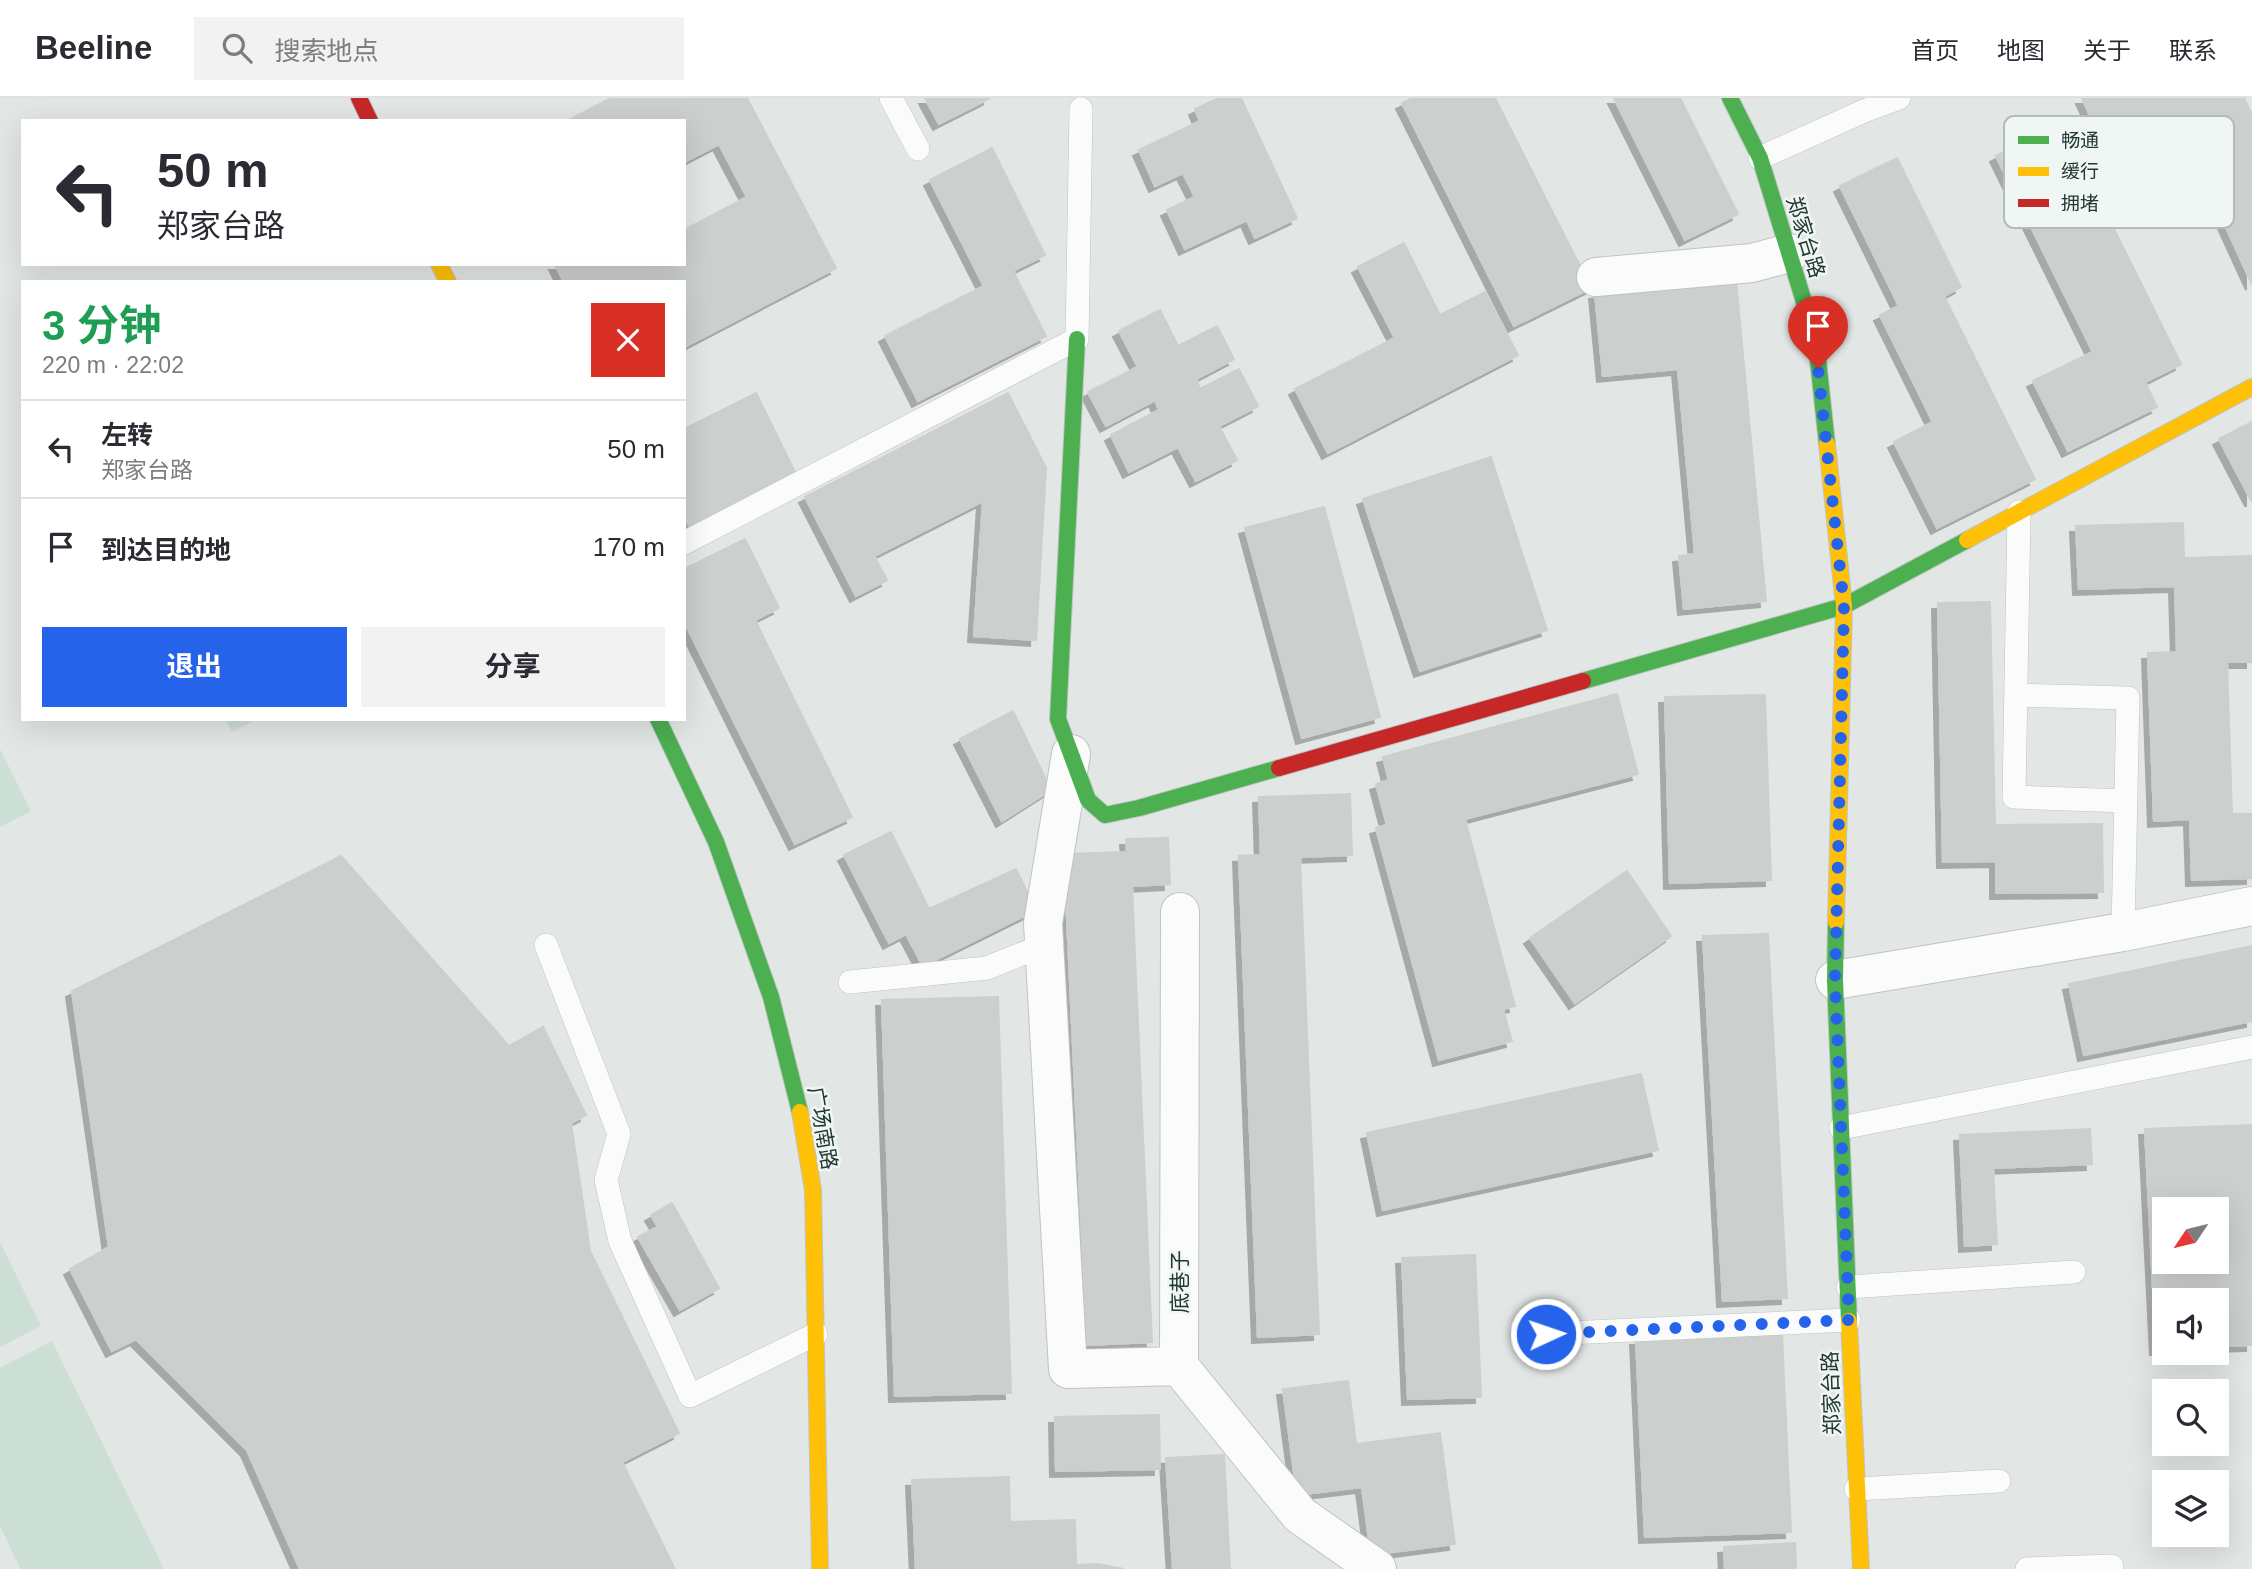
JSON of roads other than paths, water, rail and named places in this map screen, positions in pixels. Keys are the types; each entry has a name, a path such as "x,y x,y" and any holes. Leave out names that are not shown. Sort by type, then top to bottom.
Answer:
{"street":[{"path":"359,98 369,119"},
{"name":"郑家台路","path":"1730,98 1760,158 1816,341 1844,606 1835,981 1861,1569"},
{"path":"1596,277 1752,263 1789,253"},
{"path":"1077,339 1058,719 1088,800 1105,815 1153,804 1844,606 2252,387"},
{"name":"广场南路","path":"659,721 716,842 771,997 799,1102 813,1190 820,1569"},
{"path":"1070,754 1043,923 1068,1368 1179,1366 1300,1515 1377,1569"},
{"path":"1835,981 2123,932 2252,906"},
{"name":"底巷子","path":"1179,1366 1180,912"}],"lane":[{"path":"891,98 918,149"},
{"path":"1760,158 1899,98"},
{"path":"686,542 1077,339 1081,109"},
{"path":"2019,512 2014,797 2126,801"},
{"path":"2016,695 2128,698 2123,932"},
{"path":"546,945 619,1134 606,1180 620,1241 690,1396 816,1334"},
{"path":"850,982 987,968 1044,945"},
{"path":"1841,1128 2252,1047"},
{"path":"1847,1287 2074,1272"},
{"path":"1546,1334 1849,1320"},
{"path":"1856,1489 1999,1481"},
{"path":"2027,1569 2112,1566"}]}
